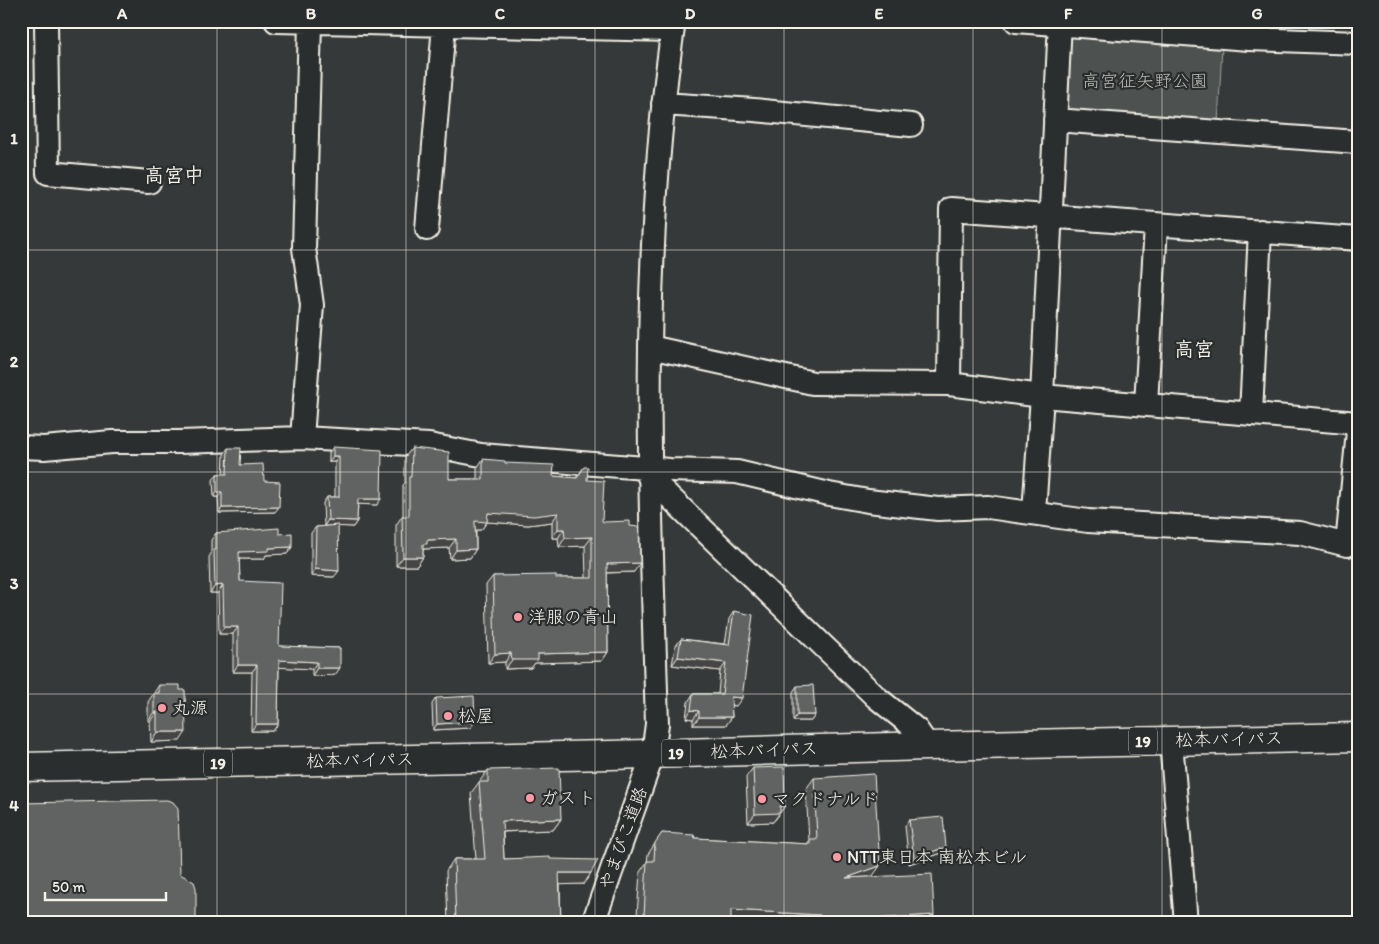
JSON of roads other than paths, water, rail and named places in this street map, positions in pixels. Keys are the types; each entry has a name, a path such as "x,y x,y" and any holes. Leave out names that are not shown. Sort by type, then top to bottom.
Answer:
{"highway":[{"name":"松本バイパス","path":"21,767 1358,737"}],"street":[{"path":"46,21 48,173 149,182"},
{"path":"276,21 673,26"},
{"path":"1016,21 1250,30 1358,43"},
{"path":"302,438 312,306 304,248 310,22"},
{"path":"1034,512 1042,396 1060,23"},
{"path":"427,229 444,24"},
{"name":"やまびこ道路","path":"593,923 653,754 657,724 649,472 650,347 655,190 673,26"},
{"path":"663,104 754,110 911,125"},
{"path":"1055,120 1358,142"},
{"path":"949,384 951,209 1358,239"},
{"path":"1146,405 1156,225"},
{"path":"1252,414 1260,231"},
{"path":"650,347 813,383 949,384 1042,396 1358,423"},
{"path":"21,448 44,448 112,442 302,438 429,445 481,455 649,472 670,470 737,472 829,494 938,509 988,507 1088,521 1300,533 1347,545 1358,432"},
{"path":"649,472 876,697 917,730 928,746"},
{"path":"1171,741 1186,923"}],"place":[{"name":"洋服の青山","path":"518,617"},
{"name":"丸源","path":"162,708"},
{"name":"松屋","path":"448,716"},
{"name":"ガスト","path":"530,798"},
{"name":"マクドナルド","path":"762,799"},
{"name":"NTT東日本 南松本ビル","path":"837,857"}],"district":[{"name":"高宮中","path":"174,175"},
{"name":"高宮","path":"1194,349"}],"park label":[{"name":"高宮征矢野公園","path":"1145,81"}]}
